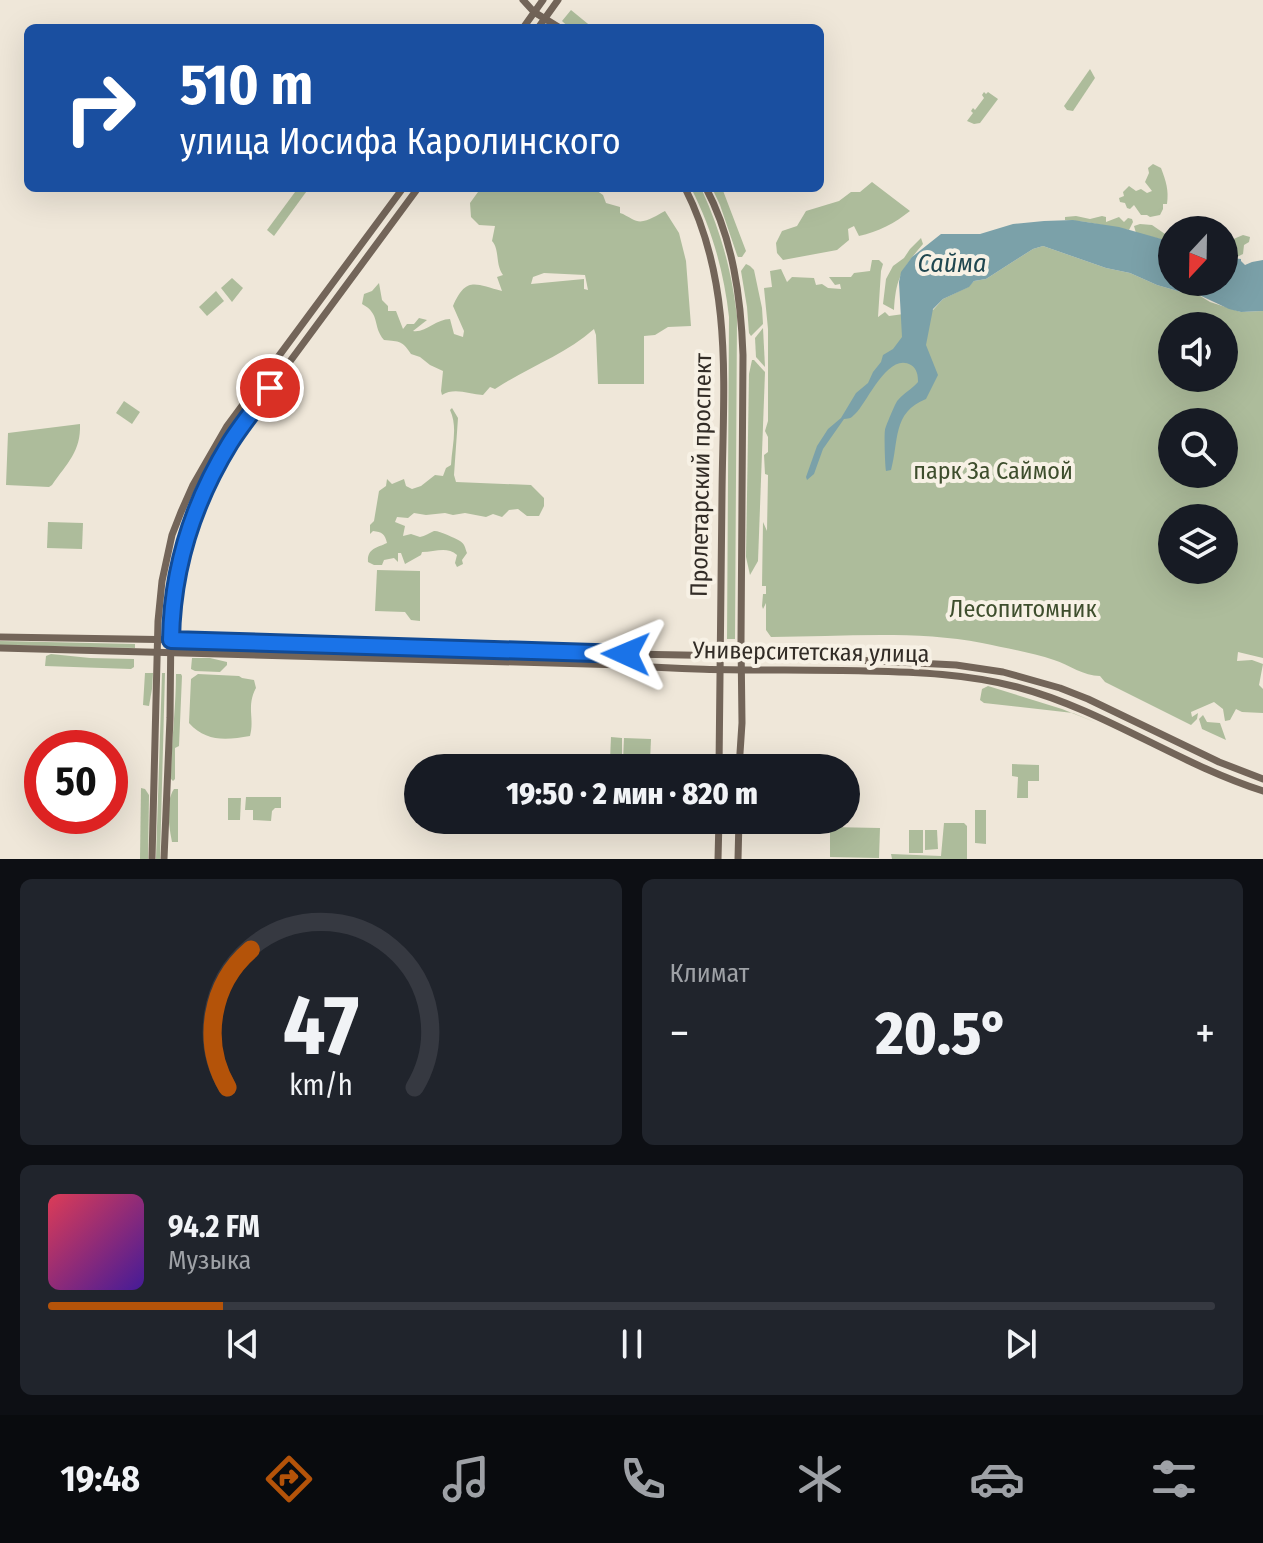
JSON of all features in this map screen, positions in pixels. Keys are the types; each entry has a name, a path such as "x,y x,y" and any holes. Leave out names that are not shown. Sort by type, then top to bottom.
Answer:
{"main road":[{"path":"523,0 534,12 554,24"},
{"path":"526,24 543,0"},
{"path":"541,24 558,0"},
{"path":"534,12 536,24"},
{"path":"152,859 162,581 181,512 227,426 400,192"},
{"path":"164,859 174,593 181,555 200,499 237,433 415,192"},
{"name":"Пролетарский проспект","path":"687,192 707,242 720,304 723,377 719,754"},
{"name":"Пролетарский проспект","path":"708,192 727,239 741,316 740,754"},
{"name":"Университетская улица","path":"0,637 720,655 956,665 1003,672 1088,699 1219,762 1263,779"},
{"name":"Университетская улица","path":"0,648 721,670 903,672 955,676 1017,687 1079,709 1213,772 1263,791"},
{"path":"718,859 719,834"},
{"path":"738,859 739,834"}],"green space":[{"path":"571,10 588,24 565,24 562,21"},
{"path":"1090,69 1095,78 1073,111 1067,110 1064,106"},
{"path":"984,92 998,99 980,123 967,121 973,108 975,110 984,98"},
{"path":"1153,164 1161,168 1168,199 1160,215 1150,217 1141,215 1134,205 1127,208 1119,198 1124,196 1123,192 1129,186 1136,191 1152,191 1145,182 1148,168"},
{"path":"872,182 910,211 866,234 859,236 854,226 848,229 849,240 837,250 783,260 777,253 776,243 782,231 797,226 806,211 839,201 851,192 860,192"},
{"path":"295,192 306,192 274,236 267,230"},
{"path":"478,192 599,192 606,203 620,207 620,213 636,221 649,220 665,211 679,233 686,261 691,326 668,327 655,335 644,336 644,384 598,384 594,329 559,354 495,389 490,387 483,395 457,391 442,395 443,371 411,354 400,342 384,340 372,312 362,304 364,294 379,283 382,300 388,311 396,311 403,329 419,318 427,320 413,331 450,319 454,334 463,337 464,331 453,306 458,296 472,285 502,291 497,277 503,275 492,241 495,226 479,225 471,217 470,203","holes":["544,273 585,275 588,290 584,289 584,279 531,284 533,277"]},
{"path":"693,192 703,192 714,220 732,282 737,316 735,639 727,639 729,317 716,251"},
{"path":"714,192 724,192 746,251 742,257 737,255"},
{"path":"1102,216 1106,217 1106,222 1119,217 1124,222 1128,218 1133,222 1129,230 1065,220 1065,217 1090,219"},
{"path":"1152,225 1158,229 1158,238 1136,233 1134,226"},
{"path":"1238,237 1250,237 1244,245 1243,254 1238,256"},
{"path":"921,238 923,244 905,267 896,289 894,310 883,304 886,279 893,266"},
{"name":"парк За Саймой","path":"1043,246 1130,273 1158,285 1158,296 1200,296 1241,312 1263,311 1263,658 1238,652 1237,661 1252,660 1263,664 1259,685 1263,689 1263,713 1236,709 1230,720 1225,721 1223,709 1214,702 1191,712 1192,717 1198,713 1191,725 1105,682 1100,676 1027,652 956,639 877,635 771,637 766,630 766,603 763,609 762,606 763,594 766,594 766,586 762,586 763,522 767,531 768,475 765,474 764,455 768,452 765,431 768,421 768,329 764,288 772,287 770,271 781,269 787,282 792,277 814,278 816,285 841,289 840,284 835,285 829,277 851,277 854,273 870,271 872,260 879,260 883,264 878,317 885,312 889,316 933,310 943,299 974,281 986,279 1033,249"},
{"path":"746,264 754,270 762,308 763,324 751,336 741,271"},
{"path":"232,278 243,288 232,302 221,288"},
{"path":"216,291 224,301 207,316 199,307"},
{"path":"763,328 765,367 756,357 755,338"},
{"path":"752,360 765,372 758,561 750,575 746,557 749,374"},
{"path":"124,401 140,412 132,424 116,413"},
{"path":"452,408 458,418 456,482 531,485 544,498 539,516 527,516 518,509 509,510 502,517 493,514 486,517 465,513 414,513 408,518 397,517 395,522 405,526 403,536 411,534 420,537 436,531 462,542 467,553 463,564 457,567 457,555 445,550 422,552 405,564 401,553 398,553 398,562 394,558 384,560 382,565 368,562 371,552 387,543 381,533 373,531 370,534 370,525 374,521 379,491 386,486 387,479 392,484 404,479 406,486 412,489 435,475 443,476 451,465"},
{"path":"80,424 76,450 52,485 6,485 8,433"},
{"path":"48,522 83,523 82,549 47,548"},
{"path":"377,570 420,571 420,621 411,620 405,612 375,611"},
{"path":"0,641 135,644 135,648 0,645"},
{"path":"46,656 134,659 134,667 45,666"},
{"path":"192,658 210,658 227,662 227,665 220,672 195,671 191,669"},
{"path":"145,673 153,673 149,706 143,705"},
{"path":"162,673 165,673 160,859 156,859"},
{"path":"176,674 182,676 179,746 175,748 173,781 171,766"},
{"path":"198,674 254,680 256,688 250,736 209,737 189,723 191,679"},
{"path":"988,686 1072,713 984,703 980,700 982,689"},
{"path":"1203,715 1207,722 1220,723 1226,740 1202,729 1199,719"},
{"path":"611,737 622,738 622,754 610,754"},
{"path":"624,738 651,739 650,754 623,754"},
{"path":"1012,764 1039,765 1039,781 1028,781 1028,798 1017,798 1018,777 1012,776"},
{"path":"141,788 149,795 148,859 140,859"},
{"path":"174,789 178,789 178,842 172,842 169,822 169,801"},
{"path":"246,797 281,797 281,808 272,811 271,821 253,820 253,810 245,810"},
{"path":"228,798 241,798 240,820 228,820"},
{"path":"975,810 986,810 986,844 975,843"},
{"path":"944,823 964,823 967,826 967,859 892,859 891,854 941,856"},
{"path":"860,828 880,828 879,858 830,857 830,834 860,834"},
{"path":"909,830 923,830 923,853 909,853"},
{"path":"925,830 937,830 938,849 925,850"}],"water":[{"name":"Сайма","path":"1073,220 1119,227 1158,238 1158,285 1130,273 1043,246 1033,249 986,279 974,281 969,287 943,299 933,309 926,345 938,375 926,399 907,412 902,420 891,470 886,471 885,428 897,401 918,382 915,368 902,363 886,371 855,414 844,419 823,449 814,474 807,480 817,446 828,429 841,418 856,393 868,383 883,355 893,349 902,337 899,282 901,272 912,257 941,234 980,234 1013,224"},
{"name":"Сайма","path":"1238,259 1245,265 1263,260 1263,311 1229,309 1201,296 1238,296"}],"route":[{"path":"270,388 229,444 200,499 181,555 171,640 626,654"}],"park label":[{"name":"Лесопитомник","path":"1023,609"}]}
